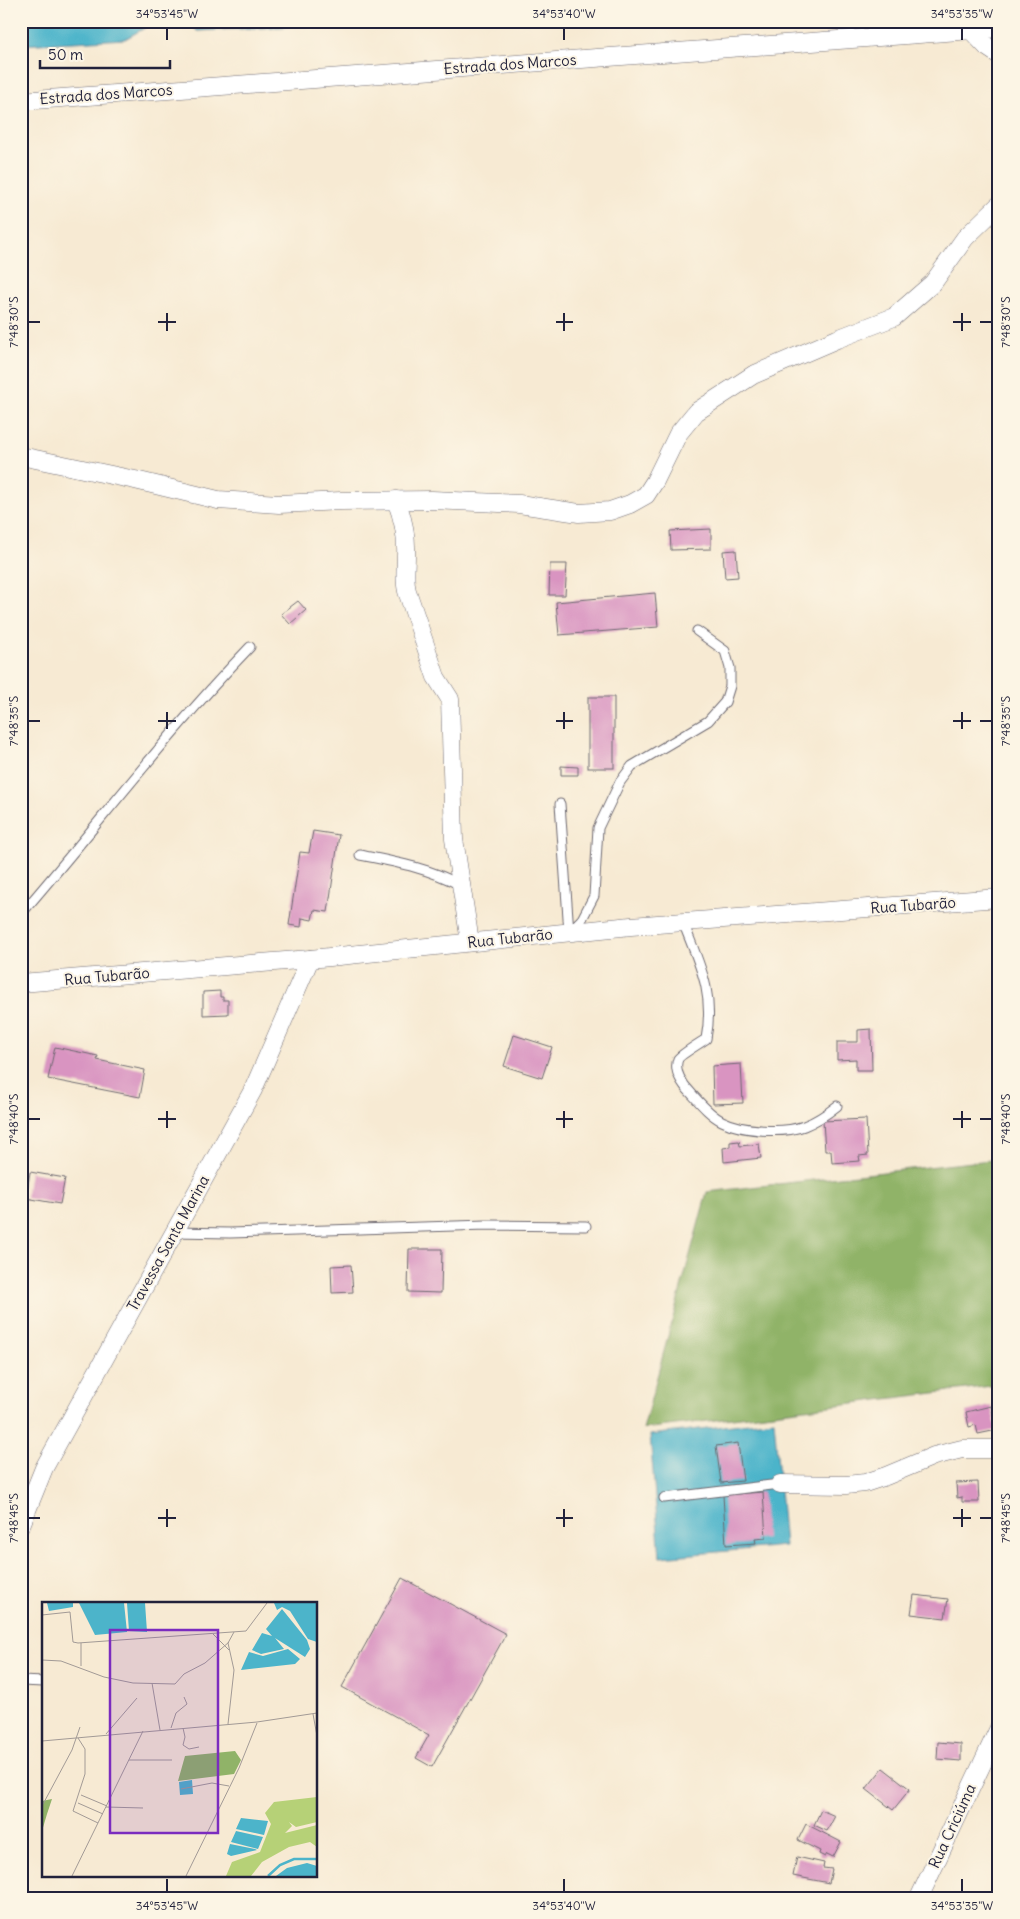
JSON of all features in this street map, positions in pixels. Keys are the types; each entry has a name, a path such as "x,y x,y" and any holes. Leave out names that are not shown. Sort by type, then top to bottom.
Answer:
{"street":[{"name":"Estrada dos Marcos","path":"21,101 999,28"},
{"path":"971,30 987,47 999,55"},
{"path":"21,456 218,500 279,504 396,500 486,502 519,504 580,513 610,510 630,504 646,495 678,434 696,412 753,375 837,338 894,317 933,282 965,238 999,205"},
{"path":"396,500 405,529 406,555 404,576 408,596 436,677 450,698 454,839 470,942"},
{"name":"Rua Tubarão","path":"21,983 310,959 683,922 999,898"},
{"name":"Travessa Santa Marina","path":"21,1525 44,1468 253,1090 310,959"},
{"path":"780,1484 846,1485 865,1483 934,1456 962,1449 999,1449"},
{"name":"Rua Criciúma","path":"919,1898 999,1728"}],"lane":[{"path":"569,932 582,919 594,896 598,828 620,782 632,766 708,721 725,702 730,686 730,668 725,651 697,631"},
{"path":"21,914 145,765 223,675 250,647"},
{"path":"560,804 569,932"},
{"path":"360,855 441,874 460,885"},
{"path":"683,922 708,989 709,1008 706,1039 694,1048 684,1052 678,1059 677,1069 683,1085 720,1121 741,1129 782,1130 802,1127 822,1118 837,1106"},
{"path":"174,1232 230,1233 476,1225 586,1226"},
{"path":"664,1498 780,1484"},
{"path":"21,1682 42,1682"}],"green space":[{"path":"999,1159 999,1385 643,1429 707,1192"}],"water":[{"path":"21,21 157,21 125,39 21,45"},
{"path":"187,21 345,21 343,24 197,31"},
{"path":"774,1420 785,1546 660,1557 650,1435"}],"building":[{"path":"711,529 711,549 671,550 670,531"},
{"path":"736,550 738,577 725,578 723,551"},
{"path":"550,564 567,564 565,595 549,595"},
{"path":"655,593 658,627 559,635 556,602"},
{"path":"298,601 306,610 290,624 281,614"},
{"path":"588,697 614,697 614,768 588,768"},
{"path":"561,766 578,767 578,775 561,775"},
{"path":"313,831 339,835 328,912 314,910 312,920 302,918 301,927 289,925 300,852 309,853"},
{"path":"220,991 220,997 223,997 223,1000 228,1000 228,1014 203,1015 203,992"},
{"path":"871,1029 872,1070 856,1070 856,1059 837,1060 837,1042 858,1042 858,1030"},
{"path":"514,1035 552,1047 542,1078 504,1066"},
{"path":"55,1047 98,1056 97,1060 145,1070 140,1097 48,1079"},
{"path":"741,1064 743,1103 713,1104 712,1066"},
{"path":"866,1119 868,1155 859,1156 860,1161 832,1163 831,1151 825,1151 823,1121"},
{"path":"739,1141 740,1146 759,1144 761,1158 724,1162 723,1148 730,1147 730,1142"},
{"path":"30,1172 65,1178 60,1204 26,1198"},
{"path":"409,1249 442,1249 441,1293 408,1292"},
{"path":"351,1265 353,1292 332,1293 331,1266"},
{"path":"991,1406 997,1430 978,1434 976,1425 969,1427 966,1412"},
{"path":"738,1443 743,1481 721,1483 716,1446"},
{"path":"978,1482 979,1502 962,1502 962,1497 957,1498 956,1483"},
{"path":"763,1492 766,1538 755,1539 756,1543 726,1545 723,1495"},
{"path":"402,1578 506,1634 432,1767 416,1758 429,1735 342,1687"},
{"path":"914,1595 948,1599 945,1618 911,1614"},
{"path":"938,1742 961,1744 961,1761 937,1759"},
{"path":"883,1768 910,1789 893,1810 866,1789"},
{"path":"821,1810 835,1816 827,1831 814,1825"},
{"path":"806,1824 841,1842 833,1857 827,1854 825,1857 819,1854 820,1851 798,1840"},
{"path":"797,1857 824,1863 823,1868 832,1869 829,1883 793,1876"}]}
